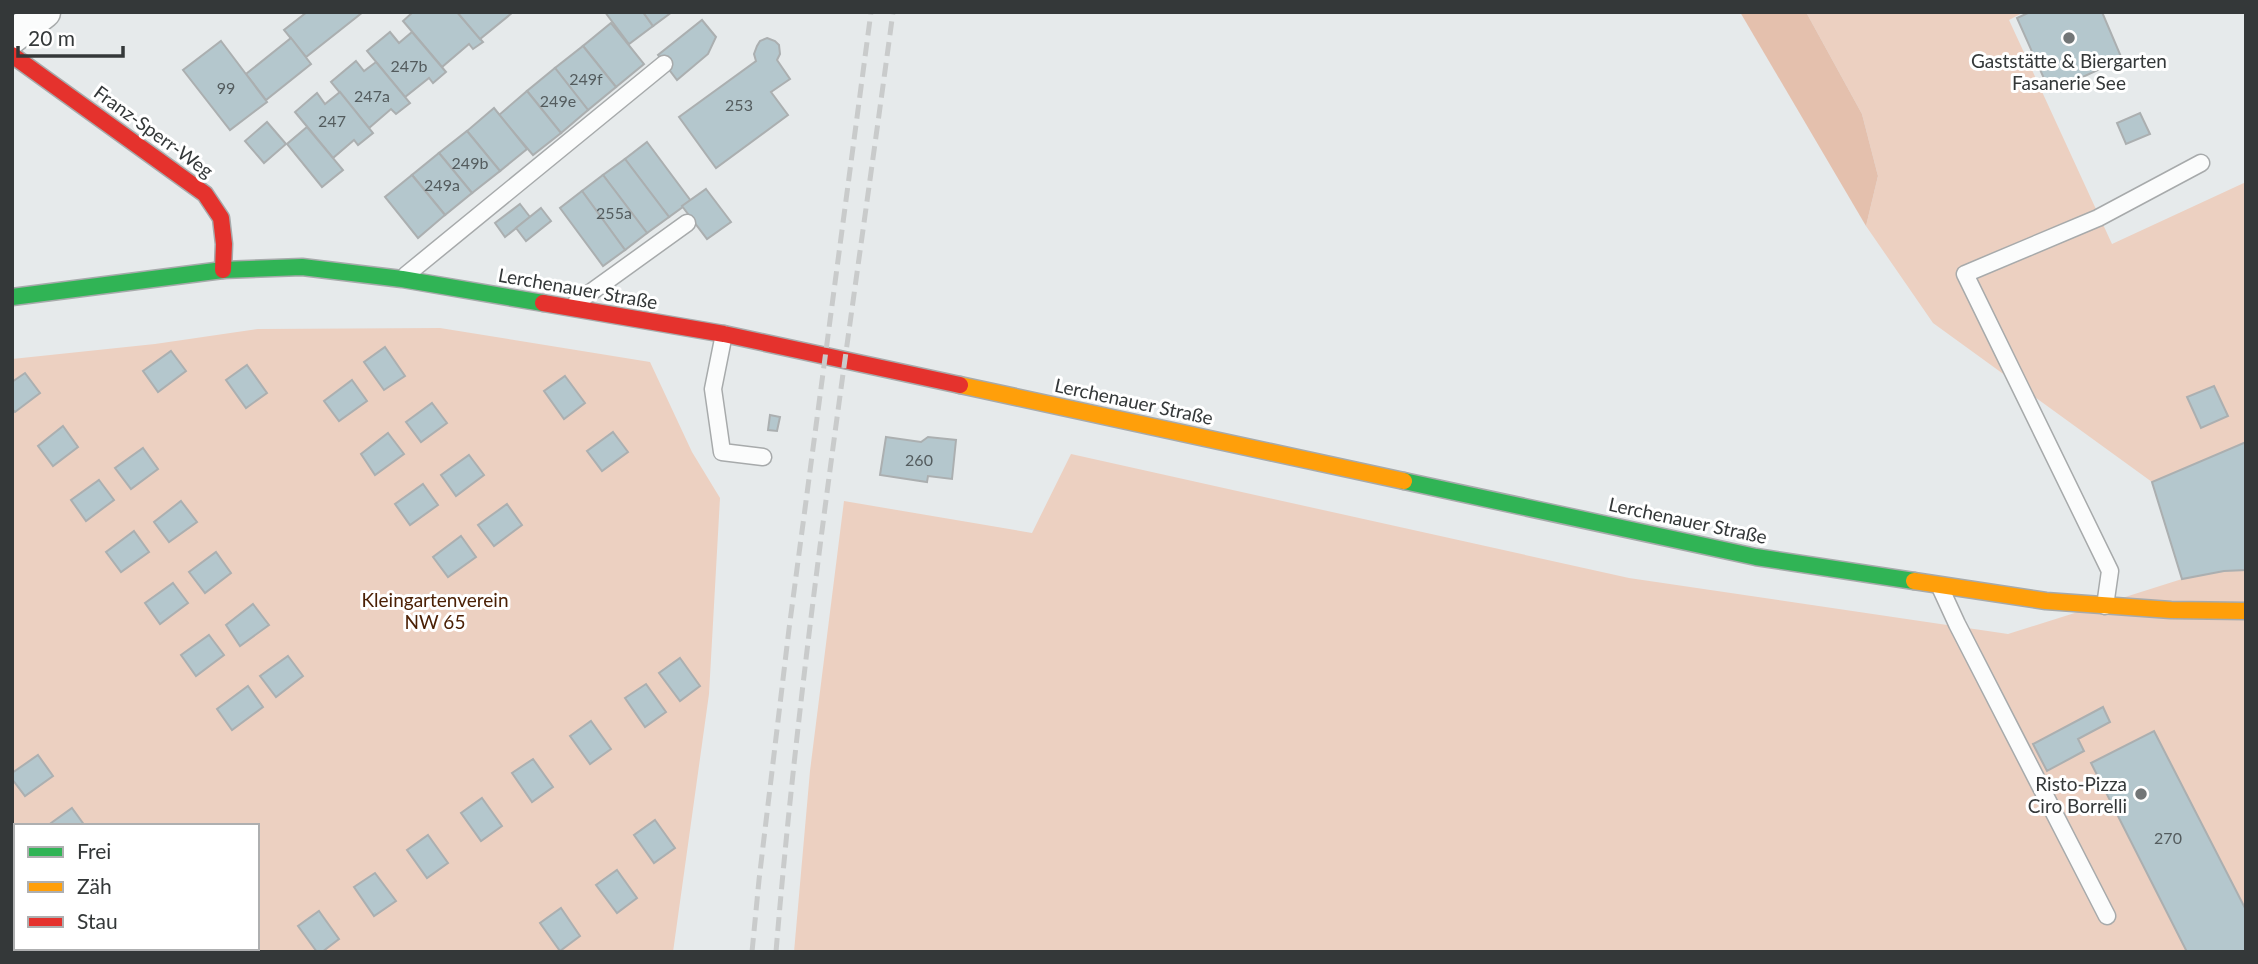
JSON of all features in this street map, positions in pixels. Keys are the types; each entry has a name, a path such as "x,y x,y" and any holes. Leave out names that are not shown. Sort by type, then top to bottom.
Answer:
{"main road":[{"name":"Franz-Sperr-Weg","path":"12,55 205,194 221,218 223,270"},
{"name":"Lerchenauer Straße","path":"12,297 223,270 302,267 402,279 724,334 1742,554 2046,601 2171,610 2246,611"}],"street":[{"path":"12,37 44,12"}],"lane":[{"path":"402,279 664,64"},
{"path":"2105,606 2110,571 1965,274 2098,218 2201,163"},
{"path":"570,308 687,223"},
{"path":"724,334 713,389 722,452 763,457"},
{"path":"1939,584 1956,624 2107,916"}],"green space":[{"path":"1806,12 2024,12 2009,20 2112,244 2246,182 2246,442 2152,482 1933,323 1866,226 1878,176 1862,114"},
{"name":"Kleingartenverein NW 65","path":"440,328 650,362 692,452 720,498 709,694 673,952 12,952 12,359 155,344 258,329"},
{"path":"1071,454 1629,578 2008,634 2182,579 2246,570 2246,952 794,952 810,771 844,501 1032,533"}],"shaded area":[{"path":"1740,12 1806,12 1862,114 1878,176 1866,226"}],"building":[{"path":"307,12 363,12 306,57 284,30"},
{"path":"413,12 457,12 483,42 473,49 469,44 442,67 403,21"},
{"path":"457,12 511,12 512,13 480,39"},
{"path":"605,12 643,12 653,26 629,44"},
{"path":"643,12 672,12 653,26"},
{"name":"Gaststätte & Biergarten Fasanerie See","path":"2030,12 2102,12 2122,59 2050,92 2017,18"},
{"path":"702,20 716,37 708,54 677,80 658,55"},
{"path":"611,23 644,64 616,87 583,46"},
{"path":"390,32 399,43 412,32 446,72 433,83 429,78 405,97 367,51"},
{"path":"291,38 311,64 266,100 246,74"},
{"path":"767,38 779,45 780,54 777,60 790,79 771,92 788,115 716,168 679,117 756,61 754,54 757,46"},
{"path":"221,41 267,102 230,130 183,70"},
{"path":"583,46 616,87 588,110 555,68"},
{"path":"356,61 364,71 376,62 410,103 396,114 391,109 369,128 331,82"},
{"path":"555,68 588,110 561,133 527,91"},
{"path":"527,91 561,133 533,155 499,115"},
{"path":"340,92 373,133 358,145 354,140 333,158 295,112 317,93 325,104"},
{"path":"494,108 527,149 500,171 467,131"},
{"path":"2140,113 2150,134 2126,144 2117,123"},
{"path":"267,122 286,144 264,163 245,141"},
{"path":"307,127 343,170 322,187 287,144"},
{"path":"467,131 500,171 472,193 439,153"},
{"path":"647,142 691,201 669,217 625,159"},
{"path":"439,153 472,193 445,215 412,175"},
{"path":"625,159 669,217 647,233 603,175"},
{"path":"412,175 445,215 418,238 385,197"},
{"path":"603,175 647,233 625,250 582,191"},
{"path":"706,189 731,222 707,239 682,206"},
{"path":"582,191 625,250 603,266 560,208"},
{"path":"520,204 530,217 505,237 495,223"},
{"path":"541,208 551,221 526,241 516,228"},
{"path":"385,347 405,376 384,390 364,362"},
{"path":"171,351 186,371 158,392 143,371"},
{"path":"247,365 267,393 246,408 226,380"},
{"path":"25,373 40,393 15,412 12,409 12,382"},
{"path":"565,376 585,403 564,419 544,391"},
{"path":"352,380 367,401 339,421 324,401"},
{"path":"2214,386 2228,416 2201,428 2187,397"},
{"path":"432,403 447,423 421,442 406,422"},
{"path":"770,415 780,417 777,431 768,430"},
{"path":"63,426 78,447 53,466 38,446"},
{"path":"613,432 628,452 602,471 587,451"},
{"path":"388,433 404,454 375,475 361,454"},
{"path":"886,437 921,442 928,437 956,440 952,479 928,476 927,482 880,475"},
{"path":"2246,442 2246,570 2182,579 2152,482"},
{"path":"143,448 158,469 131,489 115,468"},
{"path":"469,455 484,475 456,496 441,475"},
{"path":"99,480 114,500 86,521 71,500"},
{"path":"423,484 438,505 410,525 395,504"},
{"path":"181,501 197,522 169,542 154,522"},
{"path":"507,504 522,525 494,546 478,525"},
{"path":"134,531 149,552 121,572 106,552"},
{"path":"461,536 476,557 448,577 433,557"},
{"path":"216,552 231,573 205,593 189,572"},
{"path":"173,583 188,603 160,624 145,603"},
{"path":"253,604 269,625 240,646 226,625"},
{"path":"209,635 224,655 196,676 181,655"},
{"path":"288,656 303,676 276,697 260,676"},
{"path":"680,658 700,686 680,701 659,673"},
{"path":"646,684 666,712 645,727 625,698"},
{"path":"248,686 263,707 232,730 217,709"},
{"path":"2103,707 2110,722 2078,739 2084,751 2047,771 2033,744"},
{"path":"591,721 611,749 590,764 570,736"},
{"path":"2154,731 2246,910 2246,952 2187,952 2091,763"},
{"path":"38,755 53,776 25,796 12,779 12,773"},
{"path":"533,759 553,787 532,802 512,773"},
{"path":"482,798 502,826 481,841 461,813"},
{"path":"72,808 84,824 50,824"},
{"path":"655,820 675,848 654,863 634,835"},
{"path":"428,835 448,863 427,878 407,850"},
{"path":"617,870 637,898 617,913 596,885"},
{"path":"375,873 396,901 374,916 354,887"},
{"path":"561,908 580,936 560,951 540,923"},
{"path":"319,911 339,939 322,952 317,952 298,926"},
{"path":"135,950 136,952 105,952"}],"railway":[{"path":"752,952 789,629 871,12"},
{"path":"776,952 813,599 893,12"}],"traffic: fast":[{"path":"12,297 223,270 302,267 402,279 543,303"},
{"path":"1404,481 1756,557 1914,581"}],"traffic: slow":[{"path":"960,385 1404,481"},
{"path":"1914,581 2046,601 2171,610 2246,611"}],"traffic: jam":[{"path":"12,55 205,194 221,218 223,270"},
{"path":"543,303 724,334 960,385"}],"place":[{"name":"Gaststätte & Biergarten Fasanerie See","path":"2069,38"},
{"name":"Risto-Pizza Ciro Borrelli","path":"2141,794"}]}
